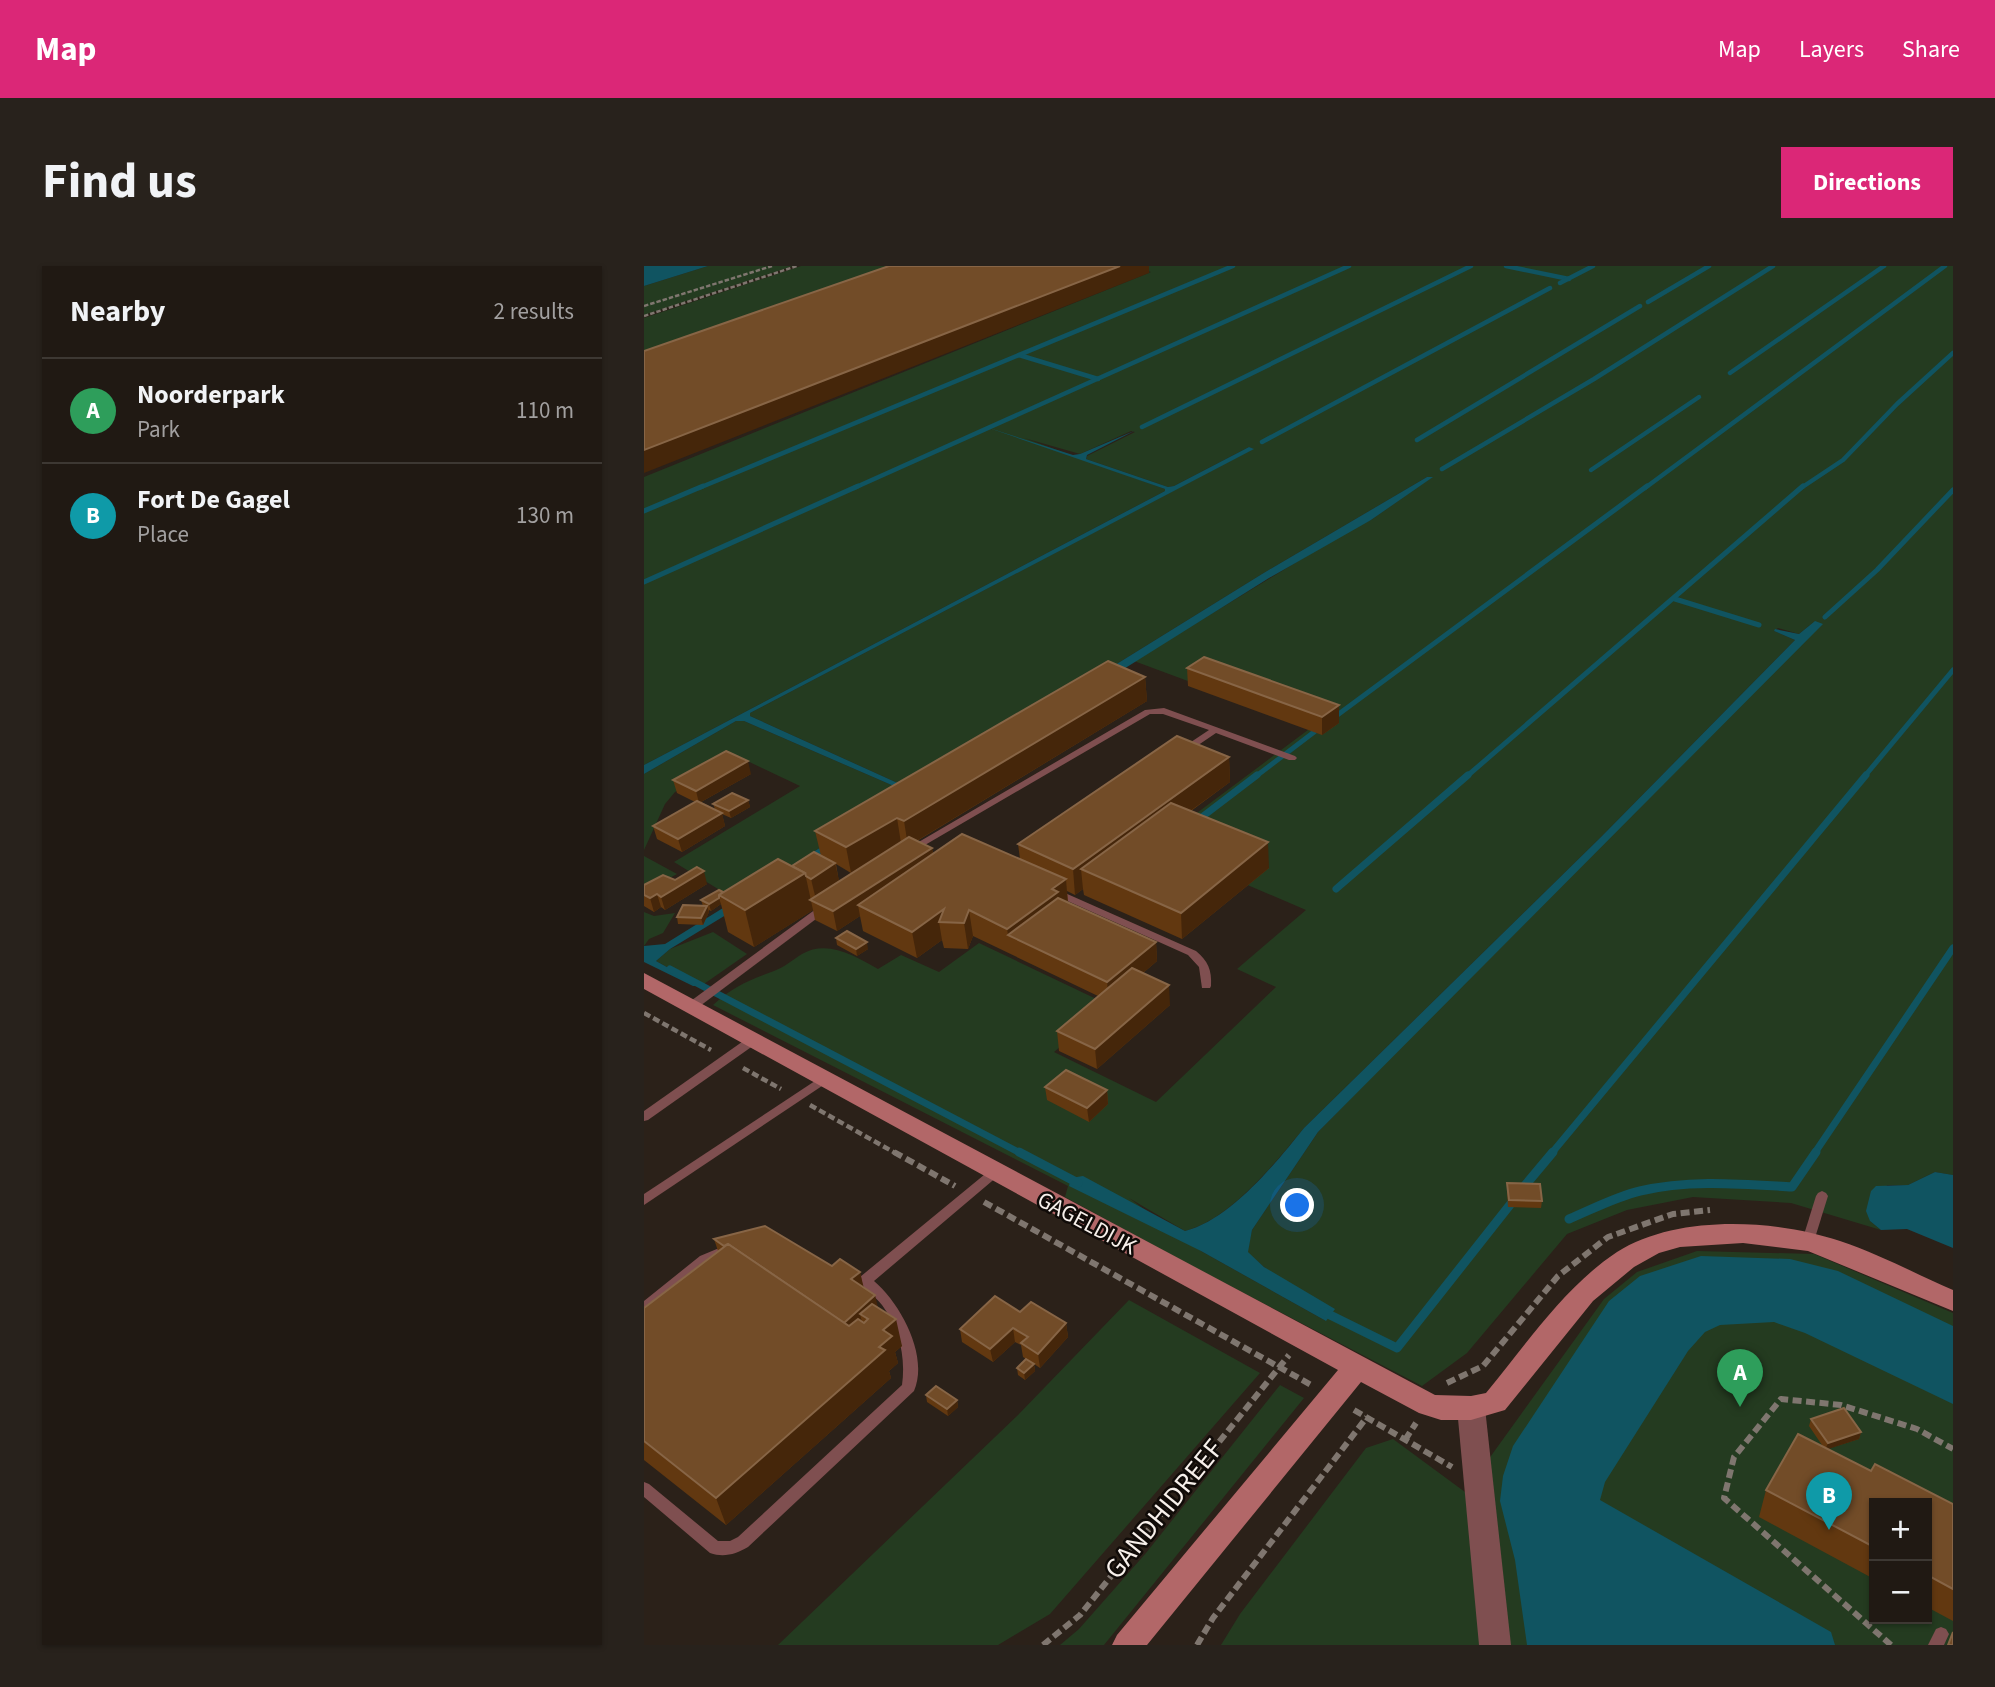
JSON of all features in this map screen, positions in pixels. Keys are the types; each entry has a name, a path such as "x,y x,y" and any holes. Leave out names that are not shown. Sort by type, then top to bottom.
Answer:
{"street":[{"name":"GAGELDIJK","path":"644,980 705,997 753,1040 994,1173 1430,1405 1441,1408 1471,1408"},
{"path":"1495,1645 1471,1408 1495,1402 1584,1294 1625,1260 1650,1246 1680,1237 1709,1234 1775,1236 1808,1241 1835,1249 1953,1301"},
{"path":"1128,1645 1357,1367"}],"lane":[{"path":"902,855 1148,712 1164,711 1292,758"},
{"path":"1181,753 1215,730"},
{"path":"932,838 943,843"},
{"path":"1046,887 1192,953 1202,961 1207,970 1206,986"},
{"path":"705,997 833,902"},
{"path":"644,1117 753,1040"},
{"path":"644,1200 824,1079"},
{"path":"644,1488 715,1548 732,1548 743,1542 909,1387 913,1369 909,1348 887,1301 879,1291 860,1279 994,1173"},
{"path":"1808,1241 1822,1196"},
{"path":"644,1308 705,1259 738,1247"}],"path":[{"path":"644,306 772,266"},
{"path":"644,316 797,266"},
{"path":"1405,1440 1445,1384 1483,1366 1558,1276 1608,1237 1673,1214 1714,1210"},
{"name":"GANDHIDREEF","path":"1043,1645 1080,1615 1279,1367"},
{"path":"1891,1645 1724,1499 1734,1457 1782,1399 1841,1405 1917,1429 1953,1449"},
{"path":"1198,1645 1213,1618 1367,1418 1478,1482"}],"green space":[{"path":"708,266 793,266 644,315 644,286"},
{"path":"801,266 918,266 644,363 644,318"},
{"path":"1129,266 1953,266 1953,1175 1935,1172 1908,1185 1887,1185 1870,1221 1881,1230 1791,1203 1693,1197 1627,1210 1567,1234 1467,1353 1422,1386 1065,1197 1068,1186 713,1005 741,985 812,950 821,948 841,951 878,969 901,955 939,972 979,943 1109,1005 1054,1052 1156,1102 1276,987 1237,969 1306,910 1154,845 1312,727 1134,661 1354,527 1371,520 1432,477 1427,477 1262,574 913,790 750,716 750,713 1253,449 1249,447 1168,487 1086,459 1087,456 1135,432 1131,431 1080,454 1024,438 1165,491 644,765 644,477 1151,272","holes":["1815,621 1318,1132 1252,1230 1247,1252 1326,1321 1201,1251 1129,1198 1185,1231 1202,1225 1235,1203 1304,1128 1602,836 1795,640 1774,631 1778,628 1799,634"]},
{"path":"736,721 744,721 903,790 905,795 736,900 674,862 800,786 739,757 675,792 665,804 644,850 644,774"},
{"path":"644,856 677,874 644,892"},
{"path":"644,912 654,916 675,913 663,933 649,939 644,946"},
{"path":"713,932 747,954 701,986 656,961 670,949"},
{"path":"1697,1251 1814,1254 1953,1313 1953,1645 1221,1645 1240,1614 1366,1448 1393,1439 1465,1492 1604,1299 1637,1272"},
{"path":"1129,1300 1260,1373 1050,1614 998,1645 778,1645 1018,1415"},
{"path":"1280,1385 1304,1398 1104,1645 1060,1645 1079,1629 1146,1553"}],"water":[{"path":"644,266 708,266 644,286"},
{"path":"986,427 1073,455 1134,431 1087,455 1086,459 1168,487 1249,447 1254,449 750,713 750,716 913,790 1262,574 1427,477 1433,477 1371,520 1269,578 670,949 656,961 701,986 693,986 644,962 644,946 665,944 905,795 903,790 744,721 736,721 644,774 644,765 1165,491"},
{"path":"1815,621 1823,624 1318,1132 1252,1230 1248,1252 1264,1267 1335,1309 1326,1321 1201,1251 1069,1186 1071,1178 1083,1176 1185,1231 1202,1225 1235,1203 1266,1173 1304,1128 1602,836 1795,640 1774,631 1775,629 1799,634"},
{"path":"1935,1172 1953,1175 1953,1248 1907,1229 1881,1230 1870,1221 1866,1211 1871,1191 1876,1186 1908,1185"},
{"path":"1701,1256 1790,1259 1838,1271 1953,1326 1953,1404 1805,1333 1774,1322 1720,1325 1705,1332 1688,1351 1605,1482 1600,1500 1831,1632 1835,1645 1527,1645 1515,1560 1500,1501 1503,1476 1513,1446 1609,1301 1640,1276"}],"building":[{"path":"889,266 1120,266 644,450 644,351"},
{"path":"1204,657 1339,705 1322,717 1187,668"},
{"path":"1108,661 1145,677 904,821 897,818 846,847 815,831"},
{"path":"1177,736 1229,757 1073,869 1018,844"},
{"path":"726,751 748,761 696,791 673,780"},
{"path":"732,793 748,800 729,811 713,804"},
{"path":"697,801 722,813 678,839 653,826"},
{"path":"1171,803 1268,842 1181,913 1081,869"},
{"path":"962,834 1066,879 1052,889 1058,892 1007,929 969,910 964,923 939,922 944,909 912,932 858,905"},
{"path":"909,837 932,848 833,911 810,900"},
{"path":"814,852 835,863 811,879 792,866"},
{"path":"778,859 805,873 745,910 719,895"},
{"path":"697,867 704,871 661,897 657,894 650,898 644,895 644,885 663,875 675,880"},
{"path":"719,890 723,892 719,898 709,904 701,900"},
{"path":"1058,898 1156,942 1107,982 1008,935"},
{"path":"683,905 707,906 701,918 677,917"},
{"path":"847,931 867,942 856,949 836,938"},
{"path":"1132,968 1169,985 1095,1049 1057,1031"},
{"path":"1066,1070 1107,1090 1087,1108 1045,1087"},
{"path":"1507,1183 1540,1184 1542,1201 1509,1200"},
{"path":"765,1226 832,1266 840,1259 860,1272 851,1279 875,1295 844,1323 728,1244 724,1246 714,1239"},
{"path":"728,1244 849,1326 858,1319 864,1323 868,1319 860,1314 872,1304 896,1319 883,1330 892,1336 879,1347 885,1350 716,1498 644,1441 644,1308"},
{"path":"995,1296 1020,1312 1031,1302 1066,1323 1038,1354 1021,1343 1028,1337 1013,1328 990,1349 960,1329"},
{"path":"1026,1359 1034,1364 1024,1373 1017,1368"},
{"path":"936,1386 957,1400 947,1409 926,1395"},
{"path":"1844,1408 1861,1432 1828,1443 1811,1419"},
{"path":"1798,1434 1871,1471 1875,1464 1953,1504 1953,1589 1932,1578 1932,1498 1869,1498 1869,1544 1766,1490"},
{"path":"1953,1632 1953,1645 1948,1645"}],"waterway":[{"path":"699,488 1233,266"},
{"path":"1097,379 1349,266"},
{"path":"1142,427 1471,266"},
{"path":"1506,266 1568,279"},
{"path":"1568,279 1593,266"},
{"path":"1648,302 1709,266"},
{"path":"1442,469 1594,379 1773,266"},
{"path":"1730,373 1884,266"},
{"path":"1645,488 1945,266"},
{"path":"1560,283 1568,279"},
{"path":"1262,442 1550,288"},
{"path":"1417,440 1640,306"},
{"path":"1801,488 1843,460 1897,404 1953,353"},
{"path":"1019,355 1097,379"},
{"path":"854,488 1097,379"},
{"path":"1591,470 1699,397"},
{"path":"644,511 703,486"},
{"path":"644,582 858,486"},
{"path":"1332,719 1647,486"},
{"path":"1466,777 1803,486"},
{"path":"1825,617 1877,570 1953,490"},
{"path":"1675,599 1759,625"},
{"path":"1864,777 1953,670"},
{"path":"1255,777 1322,726"},
{"path":"1198,820 1257,775"},
{"path":"1336,889 1468,775"},
{"path":"1551,1154 1866,775"},
{"path":"1814,1154 1953,948"},
{"path":"670,969 1022,1154"},
{"path":"1019,1152 1078,1183"},
{"path":"1522,1189 1553,1152"},
{"path":"1569,1219 1622,1196 1659,1187 1716,1183 1792,1187 1816,1152"},
{"path":"1324,1312 1397,1348 1513,1201"}],"place":[{"name":"Noorderpark","path":"1740,1407"},
{"name":"Fort De Gagel","path":"1829,1530"}]}
